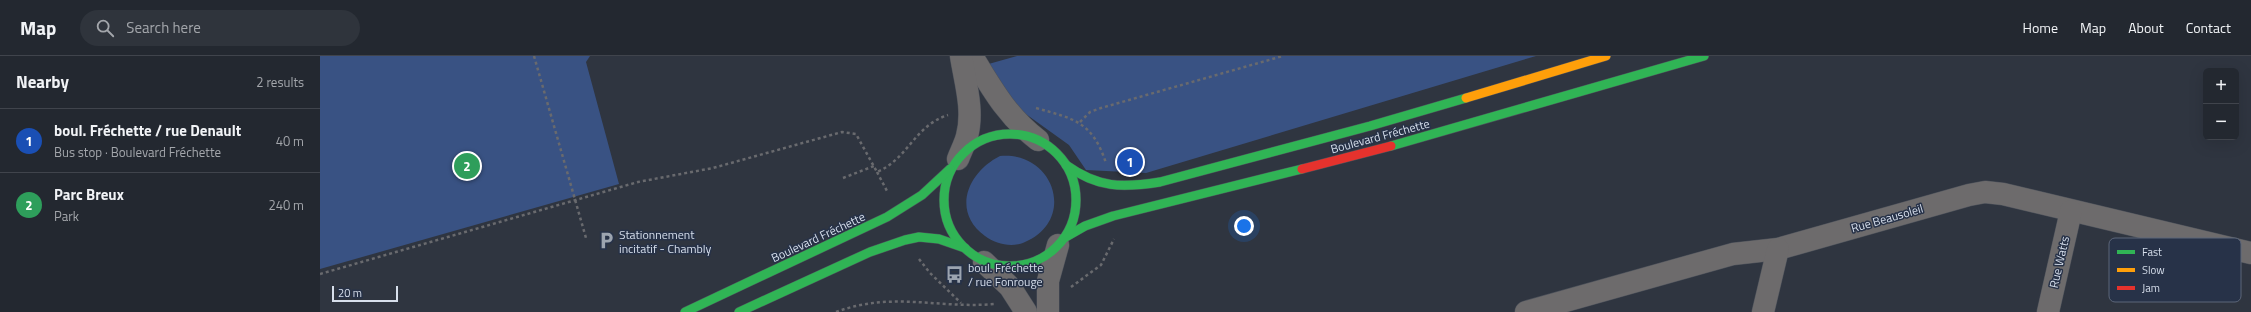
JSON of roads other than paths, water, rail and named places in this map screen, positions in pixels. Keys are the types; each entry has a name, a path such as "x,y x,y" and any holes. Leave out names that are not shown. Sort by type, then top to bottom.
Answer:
{"main road":[{"name":"Boulevard Fréchette","path":"1066,165 1090,181 1109,186 1132,186 1160,182 1378,124 1606,56"},
{"name":"Boulevard Fréchette","path":"1061,242 1085,226 1112,216 1374,151 1704,56"},
{"path":"1012,133 1038,140 1054,151 1066,165 1073,178 1076,206 1071,228 1061,242 1041,258 1019,266 998,266 984,262 965,248 956,238 945,215 944,191 954,164 967,149 988,136 1012,133"},
{"name":"Boulevard Fréchette","path":"685,312 887,217 922,195 954,164"},
{"path":"739,312 870,252 905,240 919,237 939,239 965,248"}],"street":[{"path":"954,164 967,137 970,117 961,56"},
{"path":"972,56 1004,108 1023,128 1038,140"},
{"name":"Rue Beausoleil","path":"1526,312 1733,254 1778,249 1969,195 1985,192 2003,194 2187,238"},
{"name":"Rue Watts","path":"2048,312 2071,211"},
{"path":"1048,312 1048,281 1061,242"},
{"path":"1763,312 1778,249"},
{"name":"Rue Beausoleil","path":"2241,251 2251,253"},
{"path":"984,262 1010,287 1026,312"}],"place":[{"name":"boul. Fréchette / rue Denault","path":"1130,162"},
{"name":"Parc Breux","path":"467,166"},
{"name":"Stationnement incitatif - Chambly","path":"606,241"},
{"name":"boul. Fréchette / rue Fonrouge","path":"955,274"}]}
